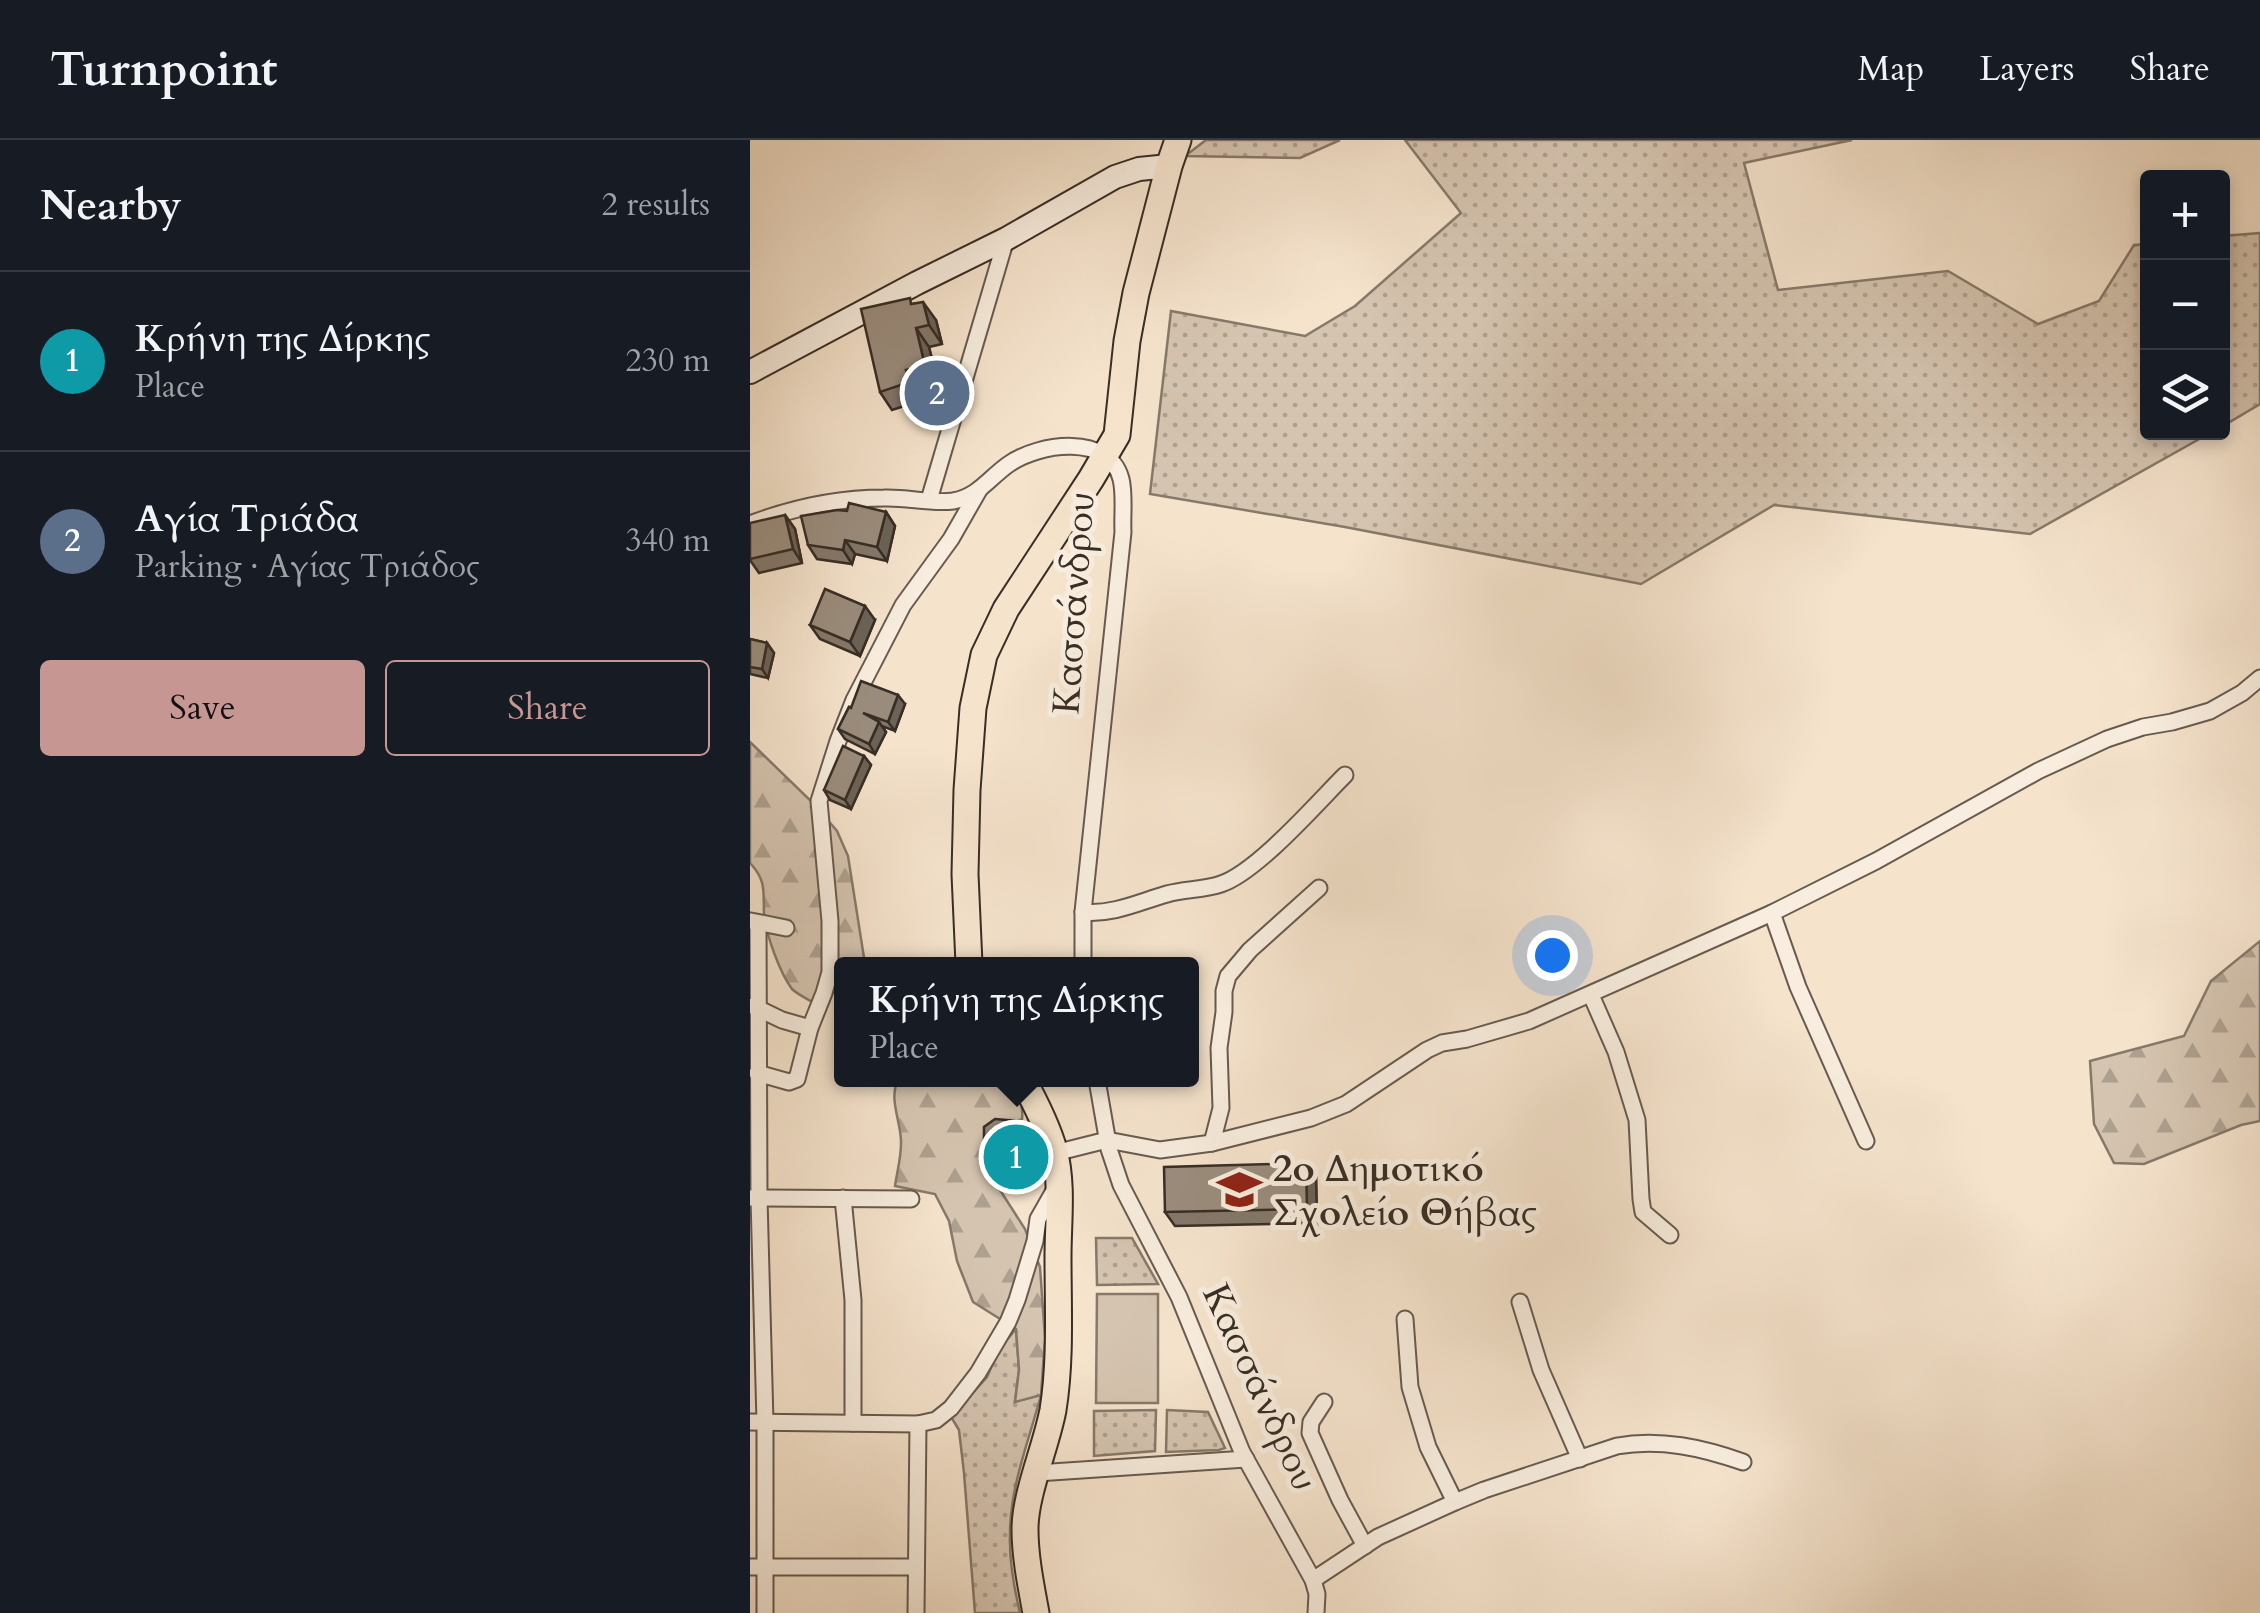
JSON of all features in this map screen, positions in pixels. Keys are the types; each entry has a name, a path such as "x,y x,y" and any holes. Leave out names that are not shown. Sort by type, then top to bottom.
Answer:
{"main road":[{"name":"Κασσάνδρου","path":"1106,456 1117,435 1136,293 1178,140"},
{"path":"970,957 964,874 968,790 973,708 984,655 1006,608 1106,456"},
{"path":"1026,1087 1054,1152 1058,1182 1054,1406 1025,1526 1036,1613"}],"street":[{"path":"750,372 1116,178 1169,166"},
{"path":"929,500 1006,238"},
{"path":"750,524 831,503 881,498 955,501 979,490 1010,463 1045,450 1076,446 1106,456"},
{"name":"Κασσάνδρου","path":"1083,957 1084,912 1123,532 1121,480 1106,456"},
{"path":"757,1073 794,1082 824,993 831,960 819,802 838,741 903,605 979,490"},
{"path":"1054,1152 1108,1140 1160,1150 1311,1118 1346,1104 1442,1043 1529,1021 1772,914 2038,771 2125,733 2210,711 2260,678"},
{"path":"1084,912 1115,911 1170,893 1222,884 1268,851 1344,775"},
{"path":"1212,1142 1221,1108 1219,1048 1228,976 1250,950 1318,888"},
{"path":"1772,914 1798,987 1866,1141"},
{"path":"765,1613 757,1567 754,922 786,928"},
{"path":"1590,995 1616,1052 1636,1120 1644,1212 1670,1235"},
{"path":"754,1006 810,1028"},
{"name":"Κασσάνδρου","path":"1098,1087 1121,1185 1179,1297 1246,1459 1313,1580 1316,1613"},
{"path":"758,1422 918,1424 936,1420 978,1374 1008,1322 1038,1219 1058,1182"},
{"path":"754,1198 912,1199"},
{"path":"842,1198 853,1300 853,1423"},
{"path":"1520,1302 1542,1370 1580,1459"},
{"path":"1405,1319 1410,1387 1428,1448 1455,1502"},
{"path":"1324,1402 1311,1422 1310,1434 1365,1546"},
{"path":"916,1613 918,1424"},
{"path":"1313,1580 1378,1537 1455,1502 1617,1446 1637,1442 1672,1444 1713,1451 1744,1462"},
{"path":"1038,1473 1246,1459"},
{"path":"757,1567 916,1566"}],"green space":[{"path":"1206,140 1340,140 1300,158 1185,156"},
{"path":"1405,140 1852,140 1744,163 1778,290 1948,271 2038,324 2099,301 2134,245 2140,245 2140,440 2198,440 2030,534 1774,505 1641,584 1150,494 1171,311 1305,336 1355,306 1461,213"},
{"path":"2260,233 2260,404 2230,422 2230,260 2230,235"},
{"path":"750,742 837,831 848,856 864,957 834,957 834,993 812,1002 792,989 778,964 765,923 762,881 750,863"},
{"path":"2260,941 2260,1121 2144,1164 2114,1163 2094,1124 2090,1061 2184,1036 2211,981"},
{"path":"1013,1087 1017,1094 1022,1119 986,1137 982,1162 1025,1229 1040,1267 1045,1338 1041,1395 1015,1402 1019,1370 1016,1329 973,1302 957,1261 949,1221 935,1194 895,1186 901,1136 895,1088"},
{"path":"1096,1238 1132,1238 1158,1284 1097,1285"},
{"path":"1097,1294 1158,1294 1158,1403 1096,1403"},
{"path":"1016,1329 1019,1370 1015,1401 1041,1395 1011,1516 1011,1564 1020,1613 975,1613 959,1430 951,1417 987,1377 999,1349"},
{"path":"1156,1410 1155,1451 1094,1456 1094,1411"},
{"path":"1167,1410 1208,1412 1225,1448 1166,1452"}],"building":[{"path":"910,298 911,304 923,302 929,325 916,328 925,366 906,370 910,382 880,392 861,309"},
{"path":"849,503 886,512 877,547 845,540 843,550 808,545 801,516 847,511"},
{"path":"785,515 793,549 750,559 750,523"},
{"path":"825,589 865,606 850,642 810,625"},
{"path":"750,639 767,643 762,669 750,667"},
{"path":"861,681 898,695 888,722 863,713 879,722 869,744 838,729"},
{"path":"843,746 864,756 845,800 824,790"},
{"path":"995,1119 1018,1121 1029,1129 1030,1157 1020,1169 1001,1170 984,1156 984,1127"},
{"path":"1306,1163 1307,1209 1165,1212 1164,1167"}],"place":[{"name":"Αγία Τριάδα","path":"937,393"},
{"name":"Κρήνη της Δίρκης","path":"1016,1157"},
{"name":"2ο Δημοτικό Σχολείο Θήβας","path":"1240,1190"}]}
